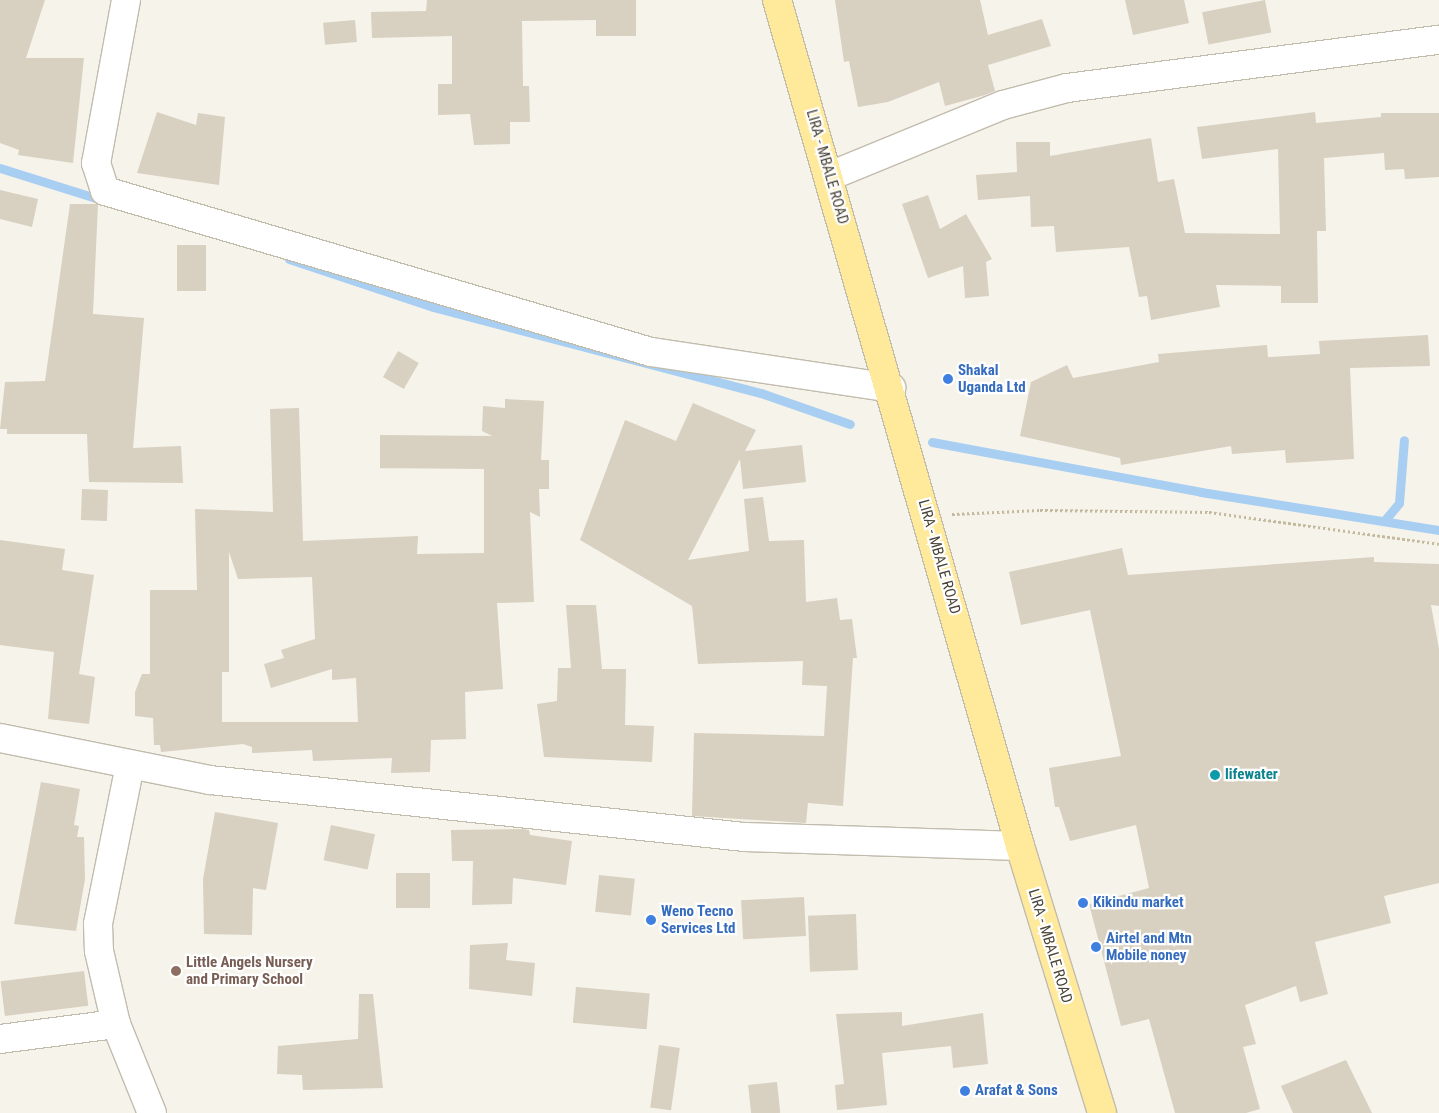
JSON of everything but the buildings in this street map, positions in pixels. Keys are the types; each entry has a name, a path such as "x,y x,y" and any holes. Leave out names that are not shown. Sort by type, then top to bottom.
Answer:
{"main road":[{"name":"LIRA - MBALE ROAD","path":"777,0 928,516 1020,846 1102,1113"}],"street":[{"path":"126,0 96,163 105,191 651,352 891,388"},
{"path":"830,176 1003,104 1067,88 1439,40"},
{"path":"0,738 210,780 744,837 1020,846"},
{"path":"130,765 98,924 98,951 116,1024 152,1113"},
{"path":"0,1039 116,1024"}],"path":[{"path":"928,516 1040,510 1209,512 1439,544"}],"waterway":[{"path":"0,168 102,200"},
{"path":"289,259 433,307 761,393 850,424"},
{"path":"1384,521 1399,503 1404,440"},
{"path":"932,442 1201,492 1439,530"}],"place":[{"name":"Shakal Uganda Ltd","path":"948,379"},
{"name":"lifewater","path":"1215,775"},
{"name":"Kikindu market","path":"1083,903"},
{"name":"Weno Tecno Services Ltd","path":"651,920"},
{"name":"Airtel and Mtn Mobile noney","path":"1096,947"},
{"name":"Little Angels Nursery and Primary School","path":"176,971"},
{"name":"Arafat & Sons","path":"965,1091"}]}
